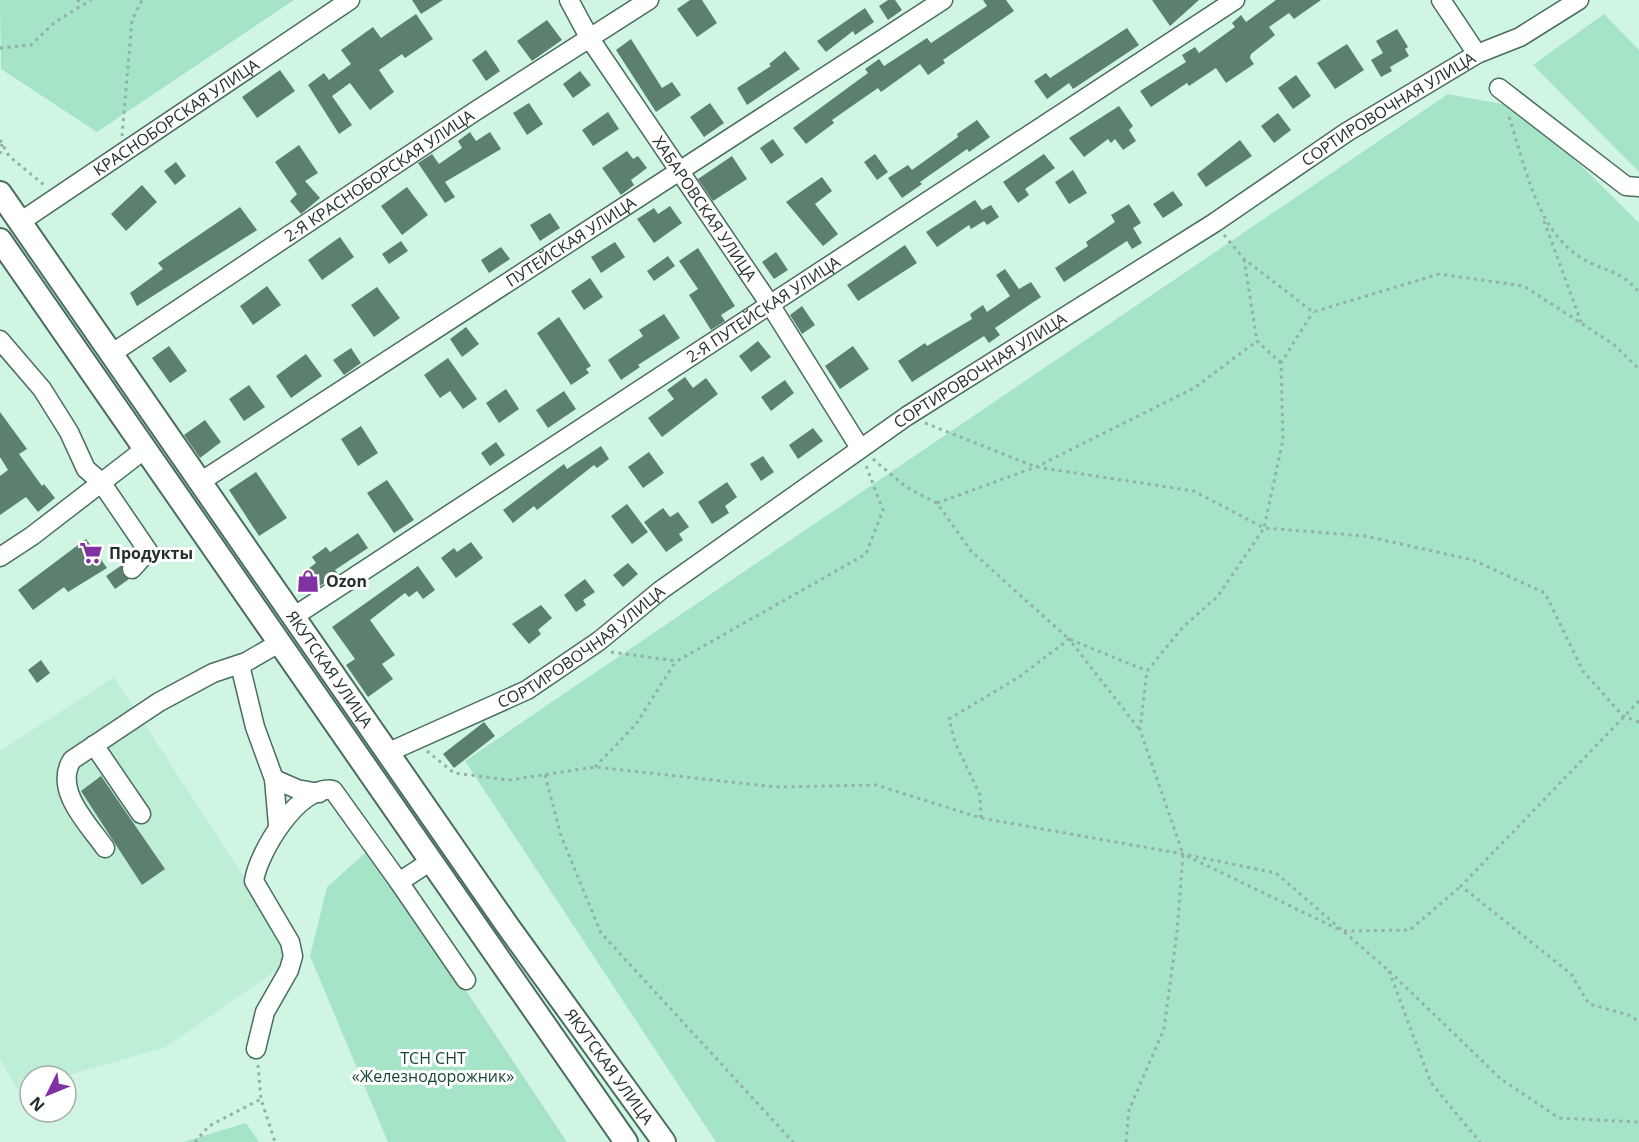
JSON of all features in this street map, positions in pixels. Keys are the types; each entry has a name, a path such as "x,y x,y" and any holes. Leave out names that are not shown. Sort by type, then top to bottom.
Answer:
{"main road":[{"name":"ЯКУТСКАЯ УЛИЦА","path":"0,194 293,617 396,749 507,925 664,1142"},
{"name":"КРАСНОБОРСКАЯ УЛИЦА","path":"0,234 20,222"},
{"name":"ЯКУТСКАЯ УЛИЦА","path":"0,240 626,1142"}],"street":[{"name":"КРАСНОБОРСКАЯ УЛИЦА","path":"20,222 350,0"},
{"name":"ХАБАРОВСКАЯ УЛИЦА","path":"568,0 590,39 677,171 771,306 860,448"},
{"name":"2-Я КРАСНОБОРСКАЯ УЛИЦА","path":"111,354 474,112 649,0"},
{"name":"ПУТЕЙСКАЯ УЛИЦА","path":"200,482 943,0"},
{"name":"2-Я ПУТЕЙСКАЯ УЛИЦА","path":"293,617 1235,0"},
{"path":"1441,0 1477,54"},
{"name":"СОРТИРОВОЧНАЯ УЛИЦА","path":"396,749 527,690 598,641 661,590 907,416 1214,223 1347,132 1477,54 1520,38 1579,0"},
{"path":"1499,88 1626,186 1639,187"},
{"path":"0,340 42,388 69,432 86,469 101,482 148,551 132,568"},
{"path":"0,557 32,536 145,448"},
{"path":"105,848 69,793 69,766 77,756 159,702 213,673 240,665 279,643"},
{"path":"240,665 255,727 274,779 278,825"},
{"path":"94,745 141,814"},
{"path":"274,779 297,789 319,793"},
{"path":"256,1050 265,1012 289,970 292,956 290,942 254,881 255,870 278,825 305,799 329,789 338,795 466,980"},
{"path":"399,882 431,861"}],"path":[{"path":"77,0 85,4"},
{"path":"0,48 31,45 55,22 91,0"},
{"path":"129,148 121,134 132,20 142,0"},
{"path":"1499,88 1582,324"},
{"path":"0,154 1,141"},
{"path":"1,141 9,156 57,196"},
{"path":"1544,219 1580,257 1626,278 1639,292"},
{"path":"1214,223 1244,259 1312,312"},
{"path":"1244,259 1257,341 1281,363"},
{"path":"1140,730 1147,671 1183,627 1218,597 1264,528 1283,440 1281,363 1312,312 1439,274 1524,286 1613,344 1639,369"},
{"path":"937,503 1036,466 1194,388 1257,341"},
{"path":"907,416 1036,466 1194,491 1264,528 1365,536 1473,560 1545,593 1583,671 1623,716 1639,722"},
{"path":"860,448 906,488 937,503 971,551 1069,639 1140,730 1183,854 1177,932 1164,1029 1129,1110 1126,1142"},
{"path":"596,766 636,724 676,661 866,554 883,510 860,448"},
{"path":"1069,639 1147,671"},
{"path":"981,818 980,795 955,742 949,719 1019,677 1069,639"},
{"path":"598,641 605,651 676,661"},
{"path":"1183,854 1343,931 1410,930 1461,886 1639,701"},
{"path":"396,749 422,747 454,773 509,780 596,766 776,787 876,785 981,818 1276,873 1388,970 1501,1079 1559,1118 1639,1122"},
{"path":"544,774 561,836 601,933 793,1142"},
{"path":"1461,886 1570,974 1589,1004 1632,1016 1639,1023"},
{"path":"1388,970 1431,1083 1480,1142"},
{"path":"256,1050 261,1099 275,1142"},
{"path":"195,1142 210,1126 261,1099"}],"shaded area":[{"path":"114,677 296,957 166,1047 78,1073 78,1064 18,1064 18,1090 0,1060 0,751"}],"green space":[{"path":"0,0 294,0 97,132 1,69"},
{"path":"1604,14 1639,50 1639,172 1533,65"},
{"path":"1448,94 1523,108 1639,223 1639,1142 716,1142 465,761"},
{"name":"ТСН СНТ «Железнодорожник»","path":"371,848 567,1142 388,1142 310,956 327,887"},
{"path":"246,1123 259,1142 183,1142"}],"building":[{"path":"412,0 443,0 421,14"},
{"path":"690,0 702,0 717,23 697,37 677,9"},
{"path":"888,0 895,0 902,10 888,20 879,6"},
{"path":"983,0 1006,0 1014,11 943,60 945,63 928,75 920,64 881,92 878,88 832,120 834,123 806,144 793,128 868,73 865,69 879,59 884,66 927,38 931,43 987,6"},
{"path":"1152,0 1199,0 1170,26"},
{"path":"1276,0 1321,0 1294,19 1289,13 1269,27 1275,35 1251,54 1250,58 1254,64 1226,83 1216,68 1189,86 1187,83 1151,107 1140,91 1186,62 1182,55 1195,47 1199,53 1235,27 1232,23 1241,15 1246,22"},
{"path":"865,8 874,22 855,35 853,31 826,52 817,41"},
{"path":"416,14 433,39 405,58 402,54 379,70 394,92 370,110 350,83 332,96 352,125 339,134 308,85 324,73 329,80 351,64 341,50 373,27 381,38"},
{"path":"547,20 562,40 532,61 517,41"},
{"path":"1127,28 1139,45 1073,89 1069,83 1047,99 1034,81 1046,73 1050,78"},
{"path":"1397,29 1408,47 1405,49 1409,56 1390,67 1392,71 1381,77 1371,60 1383,53 1376,41"},
{"path":"631,39 662,88 672,82 681,95 656,112 616,50"},
{"path":"1347,44 1364,70 1335,89 1317,63"},
{"path":"486,50 500,71 486,81 472,60"},
{"path":"785,51 800,69 747,105 737,88 771,66 769,64"},
{"path":"280,70 295,91 257,118 242,97"},
{"path":"580,71 591,85 573,98 563,84"},
{"path":"1296,75 1311,96 1293,109 1278,88"},
{"path":"529,103 543,124 527,135 513,113"},
{"path":"710,103 724,123 704,137 690,117"},
{"path":"1119,106 1133,126 1129,130 1136,141 1123,150 1115,139 1111,143 1108,139 1084,157 1069,138"},
{"path":"608,112 619,129 593,146 582,130"},
{"path":"1278,113 1291,130 1274,143 1261,126"},
{"path":"977,120 990,137 969,152 967,149 920,182 922,184 902,198 888,178 908,165 912,170 958,137 957,134"},
{"path":"470,132 476,141 490,132 501,149 445,182 455,197 445,203 418,163 432,154 439,164 462,148 458,141"},
{"path":"773,139 784,155 771,164 760,148"},
{"path":"1240,140 1252,156 1206,187 1197,174"},
{"path":"299,145 318,173 305,181 320,198 301,214 290,201 297,194 275,162"},
{"path":"627,151 633,159 638,156 647,168 631,180 634,185 621,195 602,168"},
{"path":"875,154 888,172 877,180 864,162"},
{"path":"1044,154 1055,168 1025,189 1029,195 1018,203 1003,182"},
{"path":"732,156 747,179 713,201 698,179"},
{"path":"176,162 186,176 175,185 164,171"},
{"path":"1073,170 1087,193 1069,204 1055,182"},
{"path":"822,177 832,191 815,204 838,234 823,246 786,202"},
{"path":"142,185 157,202 126,231 111,214"},
{"path":"407,187 428,215 402,235 381,206"},
{"path":"1173,191 1183,205 1163,218 1153,204"},
{"path":"975,200 982,210 991,205 999,217 987,225 984,221 971,229 969,225 937,247 926,232"},
{"path":"1129,204 1141,223 1133,228 1142,243 1132,249 1127,241 1064,282 1055,268 1088,246 1086,242 1115,222 1111,215"},
{"path":"670,206 682,223 654,243 637,219 654,208 658,214"},
{"path":"240,207 257,230 137,306 130,293 163,269 158,263"},
{"path":"550,213 560,228 540,241 530,225"},
{"path":"340,237 354,257 322,280 308,260"},
{"path":"401,241 408,251 389,264 382,254"},
{"path":"615,242 625,257 601,273 591,257"},
{"path":"905,245 917,263 858,301 847,285"},
{"path":"501,247 510,259 489,273 481,260"},
{"path":"698,248 735,306 721,315 725,321 711,330 689,295 698,289 679,261"},
{"path":"776,252 788,270 774,279 762,262"},
{"path":"668,256 675,266 654,281 647,271"},
{"path":"1005,269 1019,289 1031,282 1041,297 995,328 1000,335 989,343 984,336 912,382 898,361 925,343 927,346 972,319 970,314 983,305 987,312 1010,296 996,275"},
{"path":"590,278 603,297 584,310 571,291"},
{"path":"267,286 281,305 253,325 240,306"},
{"path":"377,287 400,318 374,337 351,305"},
{"path":"802,306 815,325 802,334 790,315"},
{"path":"664,314 680,338 638,365 640,367 621,380 608,360 643,336 639,330"},
{"path":"559,317 591,366 586,369 589,373 571,385 537,333"},
{"path":"466,327 479,344 462,357 450,339"},
{"path":"758,341 771,357 751,372 739,356"},
{"path":"169,346 187,371 170,383 152,358"},
{"path":"853,346 869,369 840,389 825,366"},
{"path":"351,348 361,363 344,375 333,360"},
{"path":"306,354 322,376 291,398 276,376"},
{"path":"448,358 477,399 463,409 450,391 440,398 424,375"},
{"path":"685,377 693,388 706,378 718,394 662,437 648,418 674,399 667,390"},
{"path":"785,380 794,393 771,411 761,397"},
{"path":"249,385 265,407 244,421 229,399"},
{"path":"506,389 519,409 499,423 486,403"},
{"path":"564,391 576,409 548,428 536,410"},
{"path":"0,412 27,449 19,454 42,486 44,484 55,498 38,512 26,497 0,515 0,476 8,470 0,457"},
{"path":"205,420 221,442 200,458 184,435"},
{"path":"361,426 378,453 358,466 341,439"},
{"path":"813,428 823,441 798,459 789,445"},
{"path":"496,442 505,455 490,466 481,453"},
{"path":"601,446 609,459 597,468 594,465 537,510 534,506 513,523 503,510 564,464 567,469"},
{"path":"649,452 664,473 643,488 628,467"},
{"path":"763,456 774,472 761,481 750,464"},
{"path":"256,472 287,518 259,536 229,490"},
{"path":"387,480 414,520 394,533 367,493"},
{"path":"727,482 737,497 725,506 729,513 712,524 698,502"},
{"path":"627,504 648,532 632,544 611,516"},
{"path":"663,508 670,517 678,512 689,527 679,534 683,540 666,552 644,522"},
{"path":"358,533 368,548 335,570 338,574 309,593 297,577 316,563 312,557 326,547 330,552"},
{"path":"86,539 107,568 68,592 64,587 33,610 18,590"},
{"path":"471,542 483,558 456,578 441,558 454,548 457,552"},
{"path":"628,563 638,574 623,587 613,575"},
{"path":"122,565 122,573 129,579 115,589 106,576"},
{"path":"418,566 435,590 423,599 417,591 409,597 405,593 370,620 395,655 382,664 393,679 368,697 346,665 355,659 332,627"},
{"path":"585,579 595,592 583,600 586,605 576,612 564,595"},
{"path":"541,605 552,618 538,630 541,634 529,644 512,624"},
{"path":"41,660 50,673 37,683 28,670"},
{"path":"484,722 495,736 454,768 443,754"},
{"path":"101,776 165,869 142,885 81,791"}],"place":[{"name":"Продукты","path":"91,553"},
{"name":"Ozon","path":"308,581"}]}
